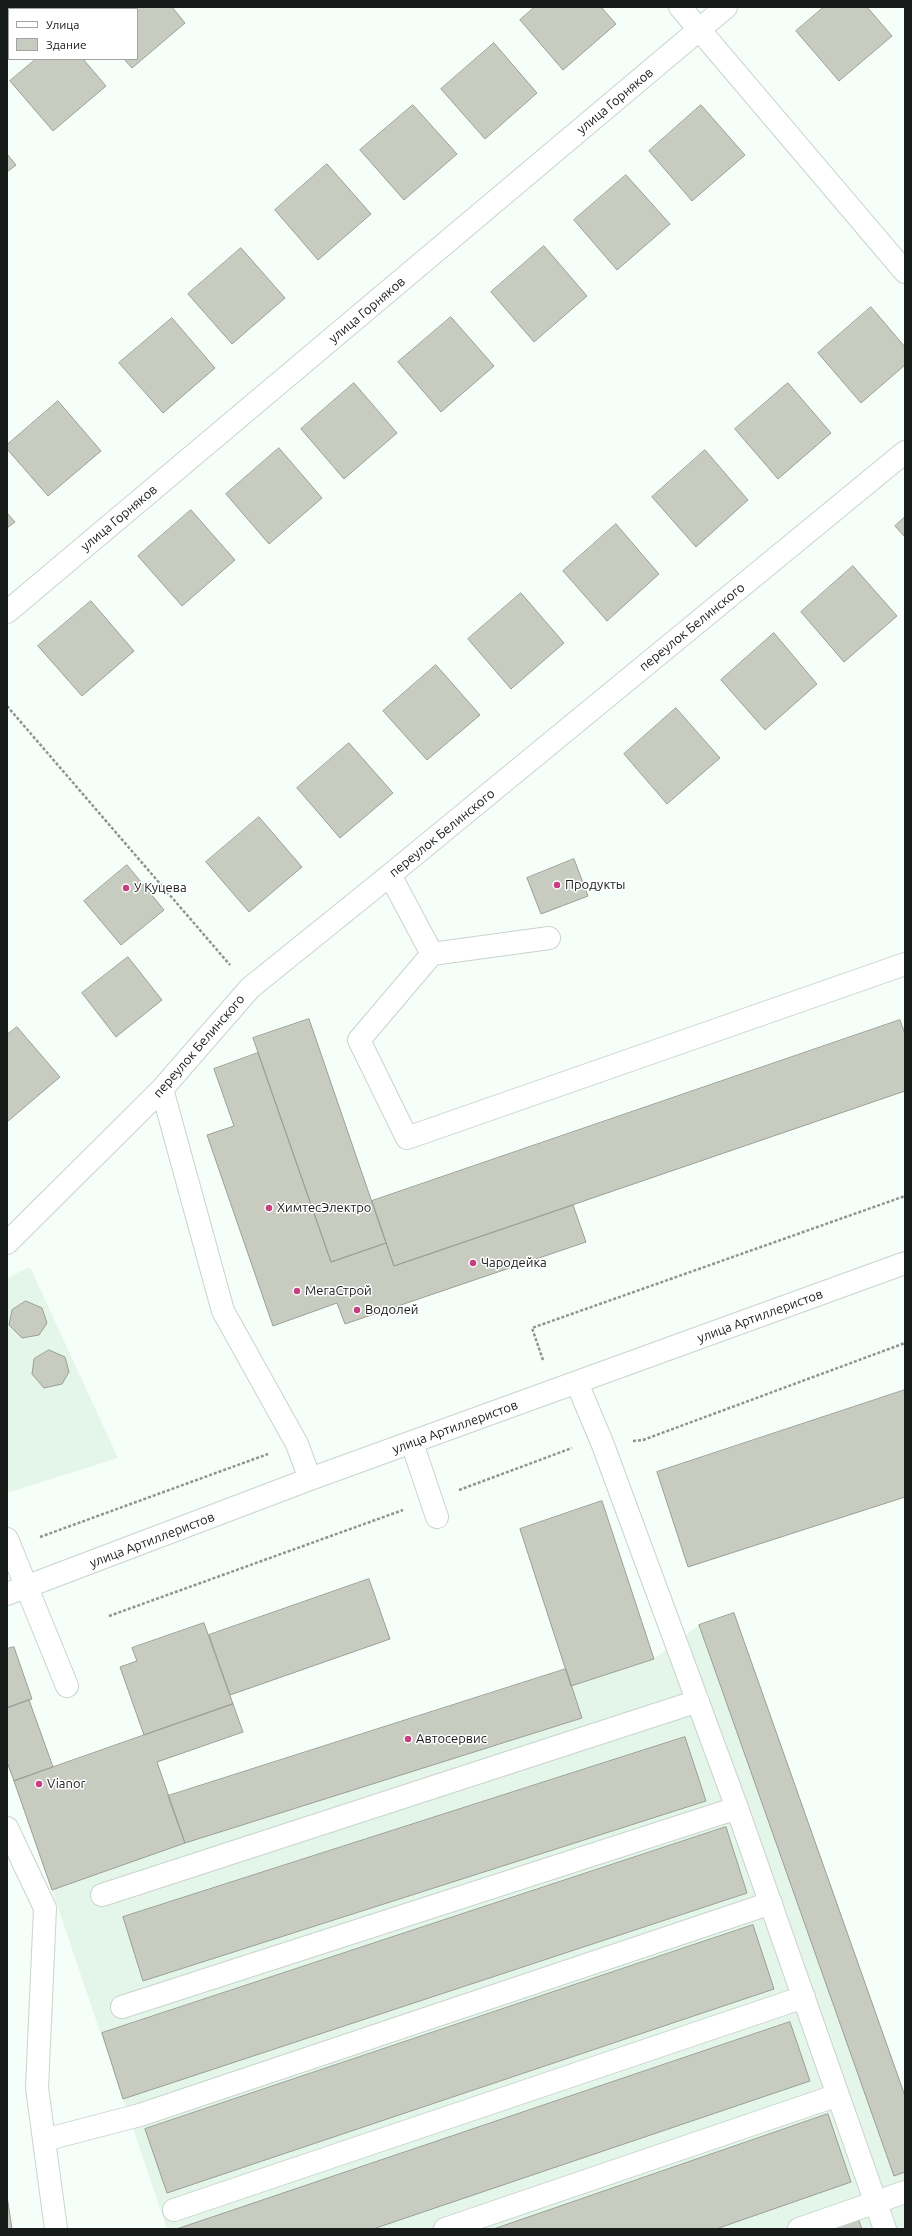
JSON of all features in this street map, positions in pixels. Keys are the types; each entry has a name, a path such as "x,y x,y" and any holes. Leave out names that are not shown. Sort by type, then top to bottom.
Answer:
{"street":[{"path":"680,7 905,272"},
{"name":"улица Горняков","path":"7,612 726,7"},
{"name":"переулок Белинского","path":"7,1244 162,1090 250,988 390,875 905,452"},
{"path":"390,875 432,954"},
{"path":"549,938 432,954 359,1040 407,1138 905,964"},
{"path":"162,1090 223,1311 297,1444 310,1480"},
{"name":"улица Артиллеристов","path":"17,1591 310,1480 905,1263"},
{"path":"578,1383 603,1445 737,1808 885,2229"},
{"path":"412,1443 434,1508"},
{"path":"9,1544 17,1591 67,1686"},
{"path":"102,1895 698,1701"},
{"path":"122,2007 737,1808"},
{"path":"7,1828 45,1908 37,2088 56,2229"},
{"path":"44,2140 140,2115 771,1903"},
{"path":"174,2210 804,1998"},
{"path":"445,2229 838,2095"},
{"path":"799,2229 905,2192"}],"path":[{"path":"7,706 250,988"},
{"path":"543,1360 532,1328 905,1196"},
{"path":"109,1616 434,1508 574,1448 644,1440 905,1343"},
{"path":"9,1544 297,1444"}],"shaded area":[{"path":"30,1267 118,1458 7,1493 7,1278"},
{"path":"734,1613 905,2096 905,2229 167,2229 52,1890 571,1686 654,1659 699,1625"}],"building":[{"path":"172,7 185,23 132,68 125,60 138,60 138,8 100,8"},
{"path":"535,7 601,7 616,24 563,70 520,20"},
{"path":"824,7 867,7 892,36 839,81 796,31"},
{"path":"494,43 537,93 485,139 441,89"},
{"path":"35,60 84,60 106,86 53,131 10,81"},
{"path":"413,105 457,154 404,200 360,150"},
{"path":"701,105 745,155 692,201 649,151"},
{"path":"7,154 16,165 7,172"},
{"path":"327,164 371,214 318,260 275,210"},
{"path":"626,175 670,224 617,270 574,220"},
{"path":"544,246 587,296 534,342 491,292"},
{"path":"241,248 285,298 232,344 188,294"},
{"path":"871,307 905,347 905,365 861,403 818,353"},
{"path":"451,317 494,366 441,412 398,362"},
{"path":"172,318 215,368 163,413 119,363"},
{"path":"354,383 397,433 344,479 301,429"},
{"path":"788,383 831,433 778,479 735,429"},
{"path":"58,401 101,451 48,496 7,449 7,445"},
{"path":"279,448 322,498 269,544 226,494"},
{"path":"705,450 748,500 696,547 652,497"},
{"path":"191,510 235,560 182,606 138,556"},
{"path":"7,513 15,522 7,528"},
{"path":"905,517 905,537 895,526"},
{"path":"616,524 659,574 607,621 563,571"},
{"path":"853,566 897,616 844,662 801,612"},
{"path":"521,593 564,643 511,689 468,639"},
{"path":"91,601 134,651 82,696 38,646"},
{"path":"774,633 817,684 765,730 721,680"},
{"path":"436,665 480,715 427,760 383,711"},
{"path":"676,708 720,758 667,804 624,754"},
{"path":"349,743 393,793 340,838 297,788"},
{"path":"259,817 302,867 249,912 206,862"},
{"path":"574,859 588,896 541,914 527,878"},
{"path":"127,865 164,910 121,945 84,901"},
{"path":"128,957 162,1000 116,1037 82,993"},
{"path":"309,1019 386,1243 331,1262 253,1038"},
{"path":"900,1020 905,1034 905,1091 394,1266 372,1201"},
{"path":"17,1027 60,1077 7,1122 7,1035"},
{"path":"258,1053 331,1262 386,1243 394,1266 573,1205 586,1242 345,1324 337,1303 273,1326 207,1135 234,1126 214,1069"},
{"path":"26,1301 42,1308 47,1323 39,1335 22,1338 9,1325 12,1310"},
{"path":"49,1350 65,1357 69,1372 62,1384 44,1388 32,1374 34,1359"},
{"path":"905,1390 905,1497 688,1567 657,1472"},
{"path":"602,1501 654,1659 571,1686 520,1529"},
{"path":"369,1579 390,1639 230,1695 209,1635"},
{"path":"734,1613 905,2096 905,2172 894,2176 699,1625"},
{"path":"204,1623 233,1704 144,1735 120,1667 137,1661 132,1648"},
{"path":"14,1647 32,1699 7,1708 7,1649"},
{"path":"566,1669 582,1718 185,1843 168,1796"},
{"path":"29,1700 53,1767 14,1781 7,1762 7,1708"},
{"path":"233,1704 243,1732 157,1762 185,1843 52,1890 14,1781"},
{"path":"685,1737 706,1801 143,1981 123,1917"},
{"path":"726,1827 747,1893 123,2099 102,2033"},
{"path":"753,1925 774,1989 167,2193 145,2129"},
{"path":"790,2022 810,2081 373,2229 177,2229"},
{"path":"828,2114 851,2182 716,2229 494,2229"},
{"path":"7,2196 12,2229 7,2229"},
{"path":"856,2213 862,2229 812,2229"}],"place":[{"name":"Продукты","path":"557,885"},
{"name":"У Куцева","path":"126,888"},
{"name":"ХимтесЭлектро","path":"269,1208"},
{"name":"Чародейка","path":"473,1263"},
{"name":"МегаСтрой","path":"297,1291"},
{"name":"Водолей","path":"357,1310"},
{"name":"Автосервис","path":"408,1739"},
{"name":"Vianor","path":"39,1784"}]}
